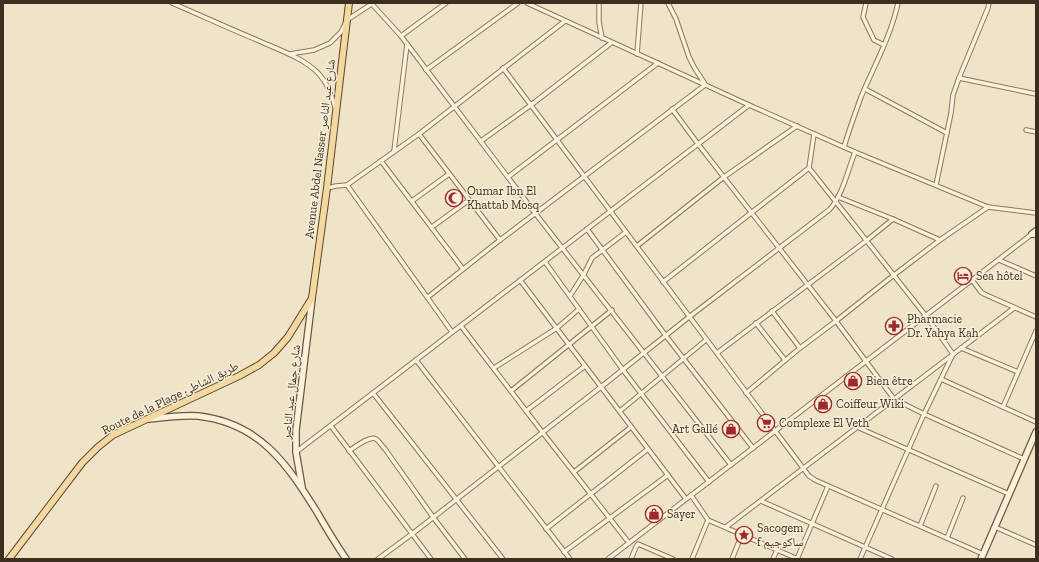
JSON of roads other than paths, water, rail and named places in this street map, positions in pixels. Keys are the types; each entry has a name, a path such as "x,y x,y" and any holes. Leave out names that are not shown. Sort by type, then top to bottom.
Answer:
{"main road":[{"name":"Avenue Abdel Nasser شارع عبد الناصر","path":"312,298 349,3"},
{"name":"Route de la Plage طريق الشاطئ","path":"9,559 82,462 98,446 113,435 239,376 259,365 274,353 288,336 312,298"},
{"name":"شارع جمال عبد الناصر","path":"302,489 296,452 297,418 312,298"},
{"name":"شارع جمال عبد الناصر","path":"146,420 176,416 197,416 233,424 245,430 265,444 285,465 346,559"},
{"path":"981,558 1036,432"}],"street":[{"path":"172,3 289,54 310,66 318,73 328,88 336,112"},
{"path":"289,54 314,50 330,43 341,32 347,20 372,3 401,36 480,141 731,465"},
{"path":"401,36 446,3"},
{"path":"426,70 518,3"},
{"path":"527,3 749,106 855,152 988,206 1036,213"},
{"path":"599,3 599,22 602,38"},
{"path":"637,54 641,3"},
{"path":"668,3 676,19 694,67 705,85"},
{"path":"866,3 863,17 874,40 884,45"},
{"path":"844,147 861,97 896,15 898,3"},
{"path":"936,185 951,113 953,95 958,78 989,3"},
{"path":"327,188 347,185 382,161 565,21"},
{"path":"480,141 611,43"},
{"path":"394,151 407,44"},
{"path":"508,177 658,64"},
{"path":"503,68 809,476 828,486 946,538 981,558"},
{"path":"958,78 1036,94"},
{"path":"428,297 500,240 705,85"},
{"path":"865,89 947,133"},
{"path":"296,452 749,106"},
{"path":"672,109 778,248 836,321 894,399 1024,459"},
{"path":"637,246 724,177 796,126"},
{"path":"1026,130 1036,132"},
{"path":"419,134 500,240"},
{"path":"663,282 809,168 814,134"},
{"path":"378,559 543,433 644,352 829,210 836,202 855,152"},
{"path":"382,161 463,269"},
{"path":"809,168 926,316 953,354"},
{"path":"412,201 449,174"},
{"path":"347,185 452,332"},
{"path":"838,197 940,240"},
{"path":"432,227 469,200"},
{"path":"746,393 800,348 894,275 988,206"},
{"path":"717,353 893,219"},
{"path":"587,229 666,336 754,448"},
{"path":"570,296 592,258 626,232"},
{"path":"608,559 754,448 774,430 1035,234"},
{"path":"999,260 1036,276"},
{"path":"545,262 623,370 709,482"},
{"path":"520,280 686,499"},
{"path":"972,280 984,294 1036,317"},
{"path":"726,527 1014,308"},
{"path":"494,368 557,328 579,310"},
{"path":"511,391 612,310"},
{"path":"772,311 800,348"},
{"path":"756,323 785,360"},
{"path":"461,326 526,412 629,543"},
{"path":"1003,407 1036,331"},
{"path":"620,411 706,340"},
{"path":"961,348 1018,372"},
{"path":"860,559 924,414 953,354"},
{"path":"416,360 570,559"},
{"path":"526,412 585,366"},
{"path":"941,379 1036,422"},
{"path":"373,393 503,559"},
{"path":"330,426 431,559"},
{"path":"574,472 631,427"},
{"path":"857,427 1009,494"},
{"path":"349,451 369,438 376,439 385,449 433,518 464,559"},
{"path":"546,529 648,449"},
{"path":"564,552 668,475"},
{"path":"691,495 708,520 798,559 828,486"},
{"path":"920,526 936,486"},
{"path":"946,538 963,498"},
{"path":"761,501 892,559"},
{"path":"692,559 708,520"},
{"path":"995,527 1036,545"},
{"path":"732,559 742,534"},
{"path":"631,559 638,544 673,559"},
{"path":"773,559 777,550"}],"place":[{"name":"Oumar Ibn El Khattab Mosq","path":"454,198"},
{"name":"Sea hôtel","path":"963,276"},
{"name":"Pharmacie Dr. Yahya Kah","path":"894,326"},
{"name":"Bien être","path":"853,381"},
{"name":"Coiffeur Wiki","path":"823,404"},
{"name":"Complexe El Veth","path":"766,423"},
{"name":"Art Gallé","path":"731,429"},
{"name":"Sayer","path":"654,514"},
{"name":"Sacogem f ساكوجيم","path":"744,535"}]}
